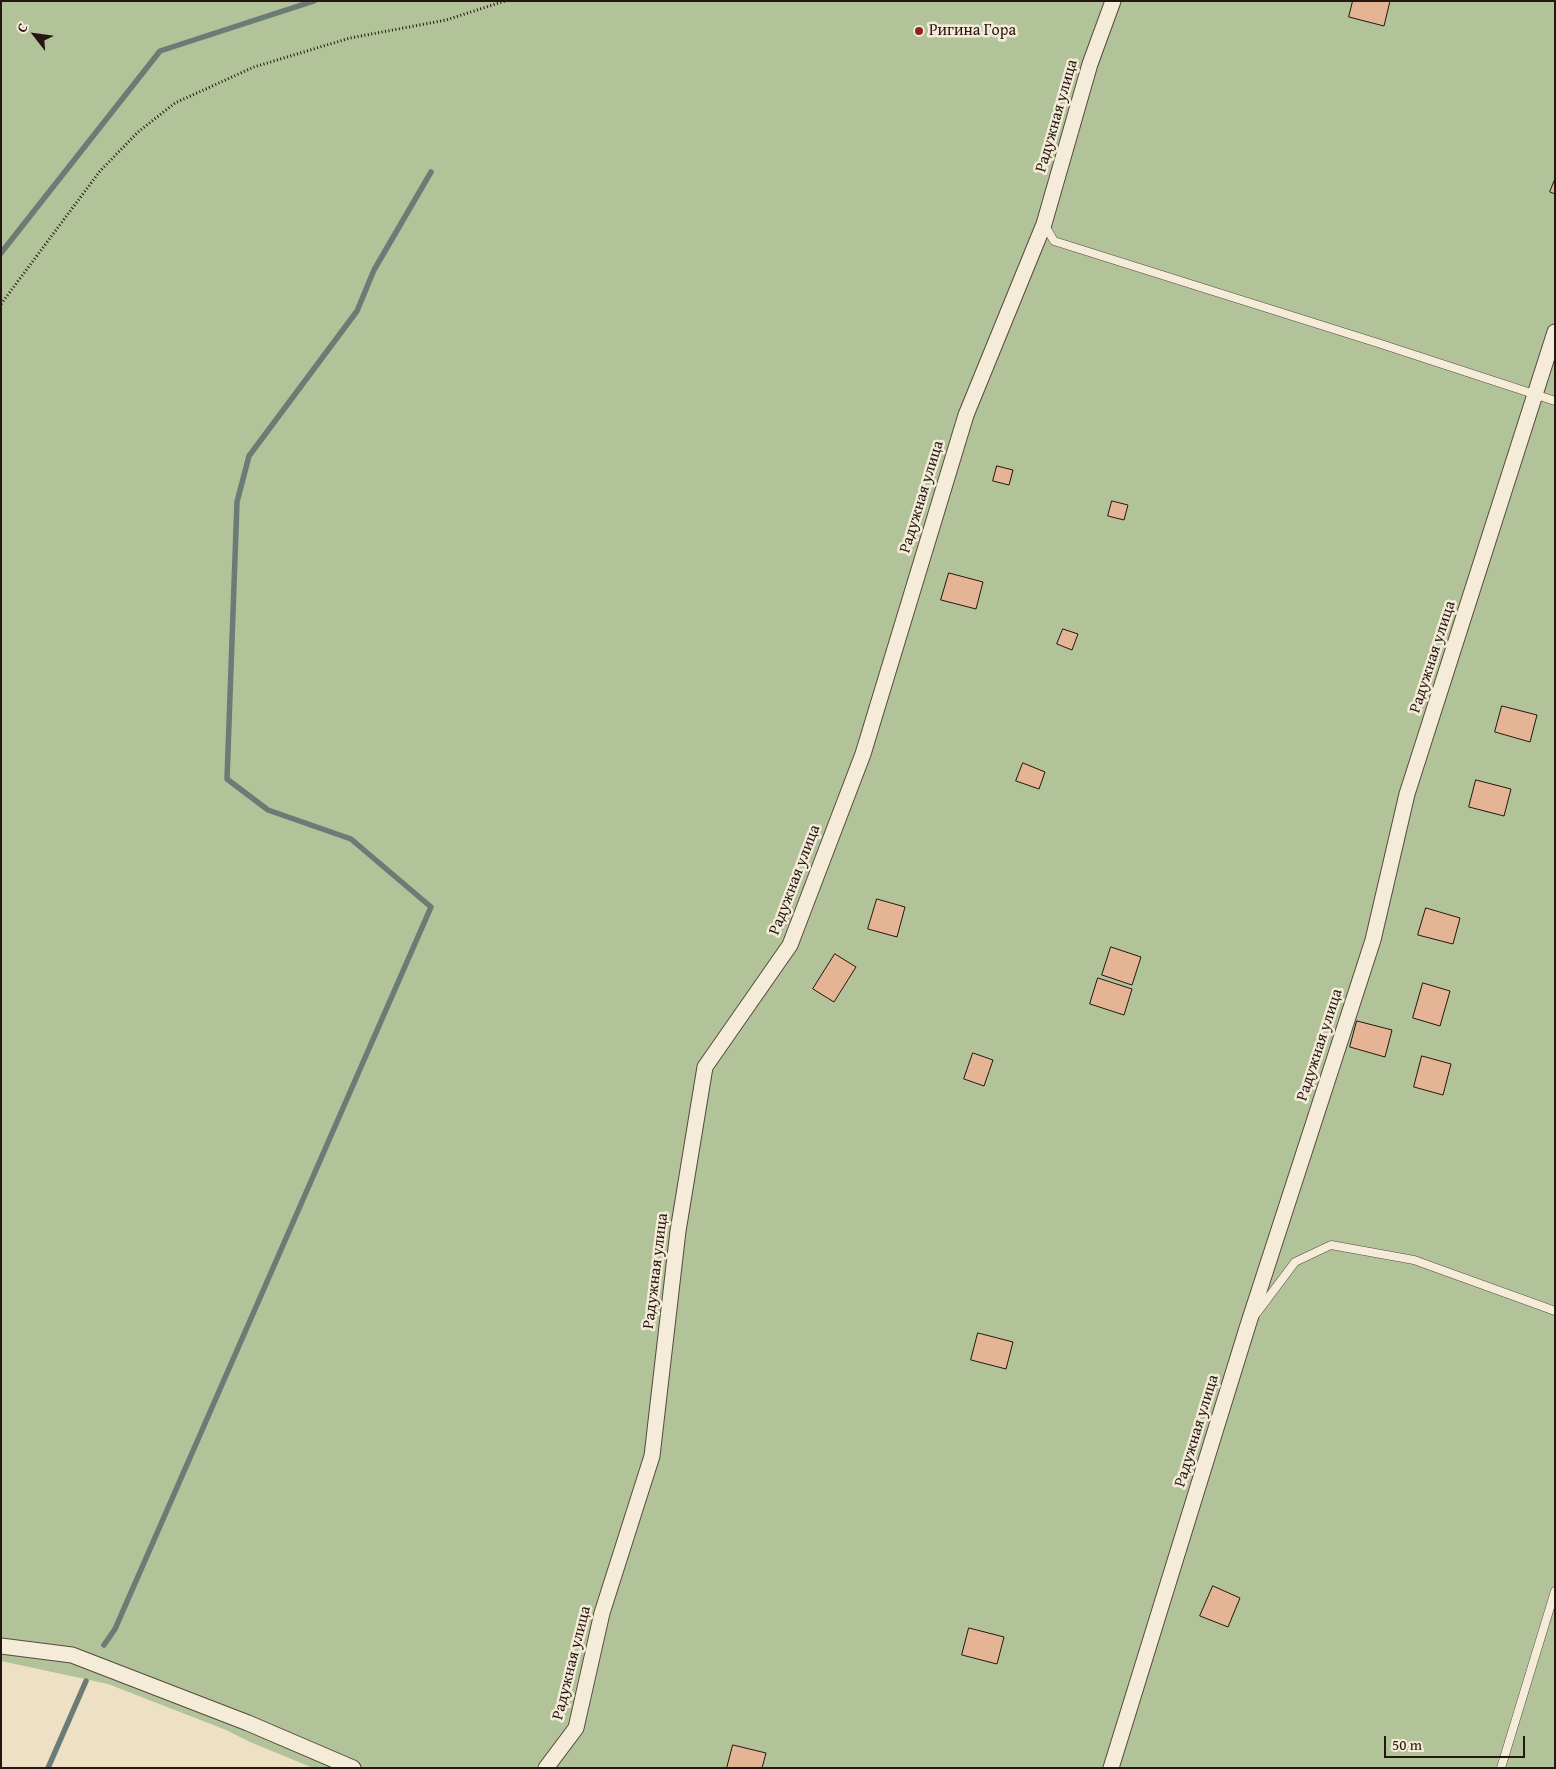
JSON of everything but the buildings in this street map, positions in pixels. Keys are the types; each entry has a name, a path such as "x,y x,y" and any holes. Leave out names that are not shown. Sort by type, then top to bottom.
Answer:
{"street":[{"name":"Радужная улица","path":"546,1768 576,1728 602,1613 652,1456 678,1231 705,1067 790,945 863,754 966,415 1044,224 1090,64 1113,1"},
{"name":"Радужная улица","path":"1111,1768 1248,1326 1373,940 1407,794 1555,332"},
{"path":"1,1646 72,1655 248,1722 353,1768"}],"lane":[{"path":"1044,224 1054,241 1555,401"},
{"path":"1248,1326 1295,1262 1331,1245 1414,1260 1555,1312"},
{"path":"1501,1768 1555,1591"}],"path":[{"path":"1,304 100,171 138,132 174,103 254,67 341,40 446,20 505,1"}],"green space":[{"path":"1,1 1555,1 1555,1768 313,1768 226,1730 108,1684 1,1661"}],"waterway":[{"path":"1,253 160,51 314,1"},
{"path":"104,1645 115,1629 431,907 351,839 268,810 227,779 237,502 249,456 357,311 374,270 431,172"},
{"path":"48,1768 86,1681"}],"place":[{"name":"Ригина Гора","path":"919,31"}]}
